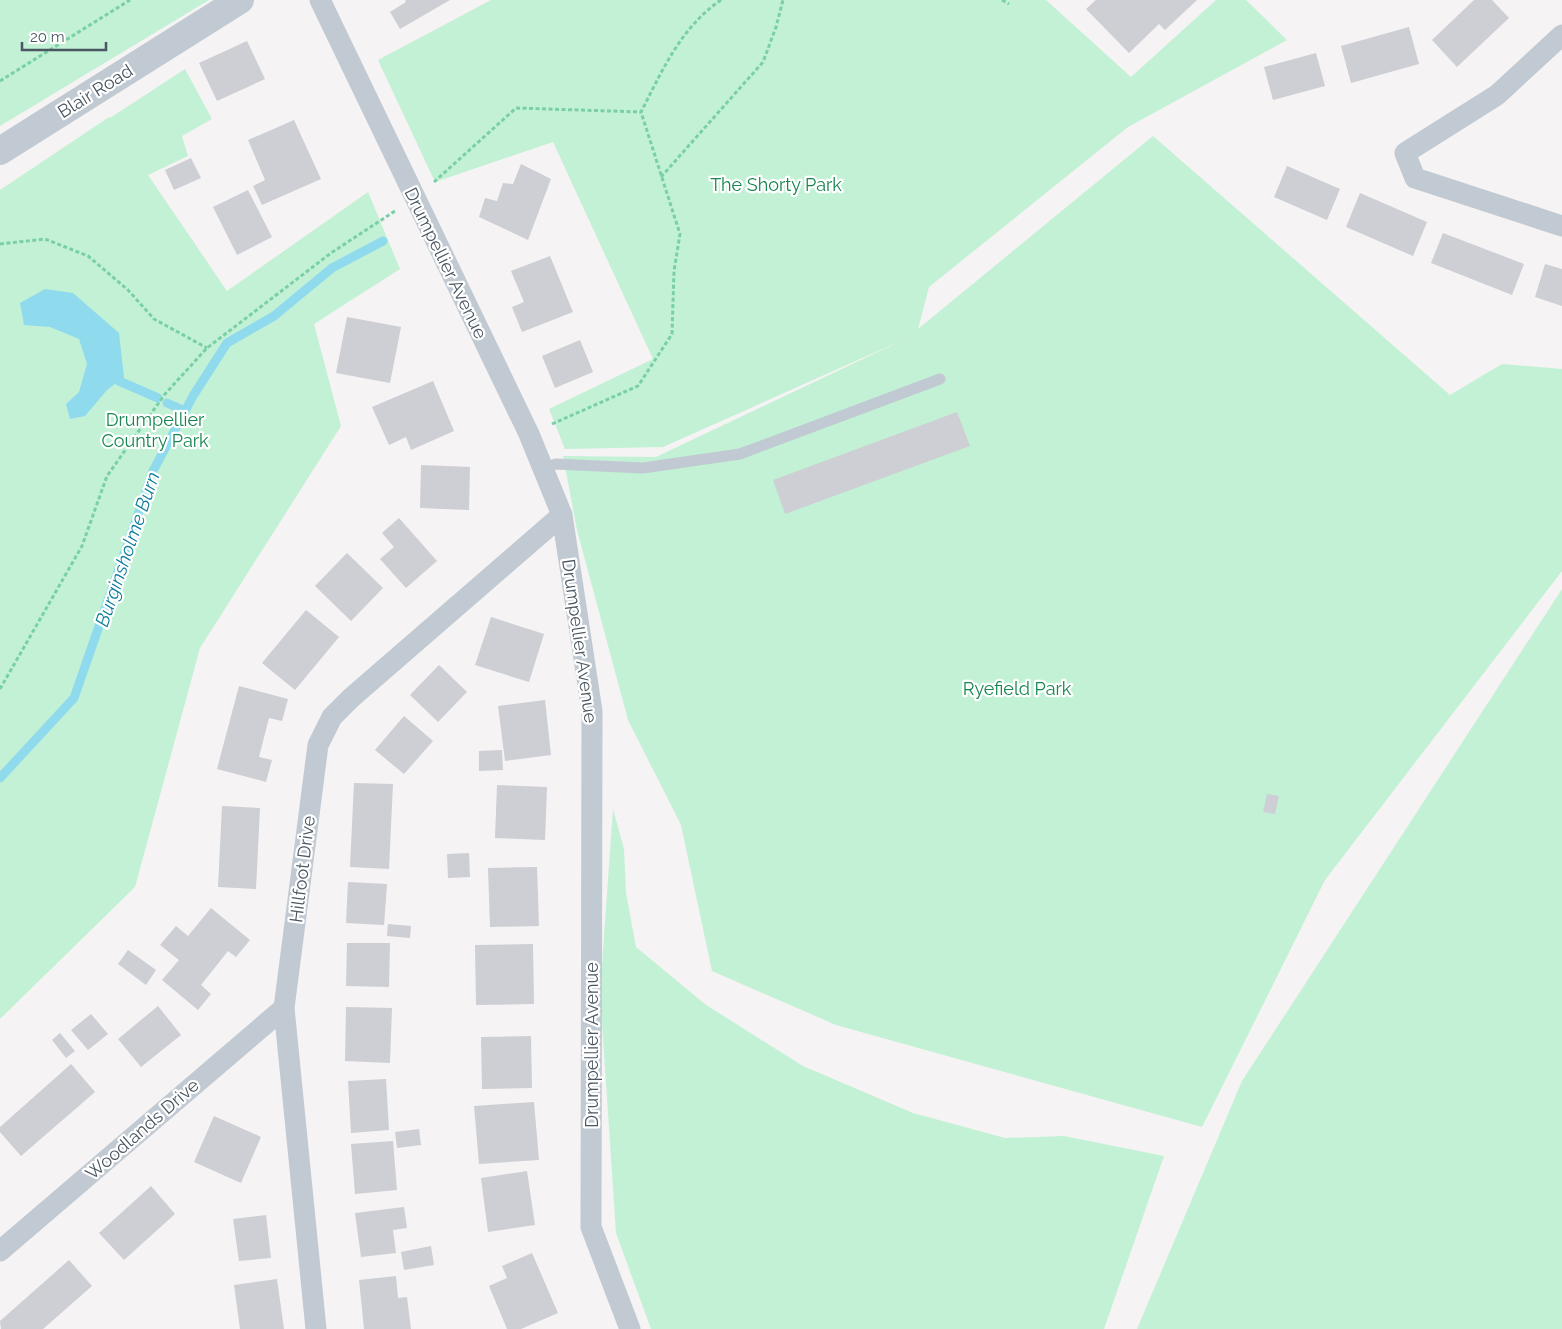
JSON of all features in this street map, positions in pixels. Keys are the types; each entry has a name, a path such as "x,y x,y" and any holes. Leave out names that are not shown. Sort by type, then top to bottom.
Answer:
{"street":[{"name":"Blair Road","path":"0,151 240,0"},
{"name":"Drumpellier Avenue","path":"320,0 414,199 529,434 562,515 592,711 591,1227 630,1329"},
{"path":"1562,35 1497,95 1406,153 1415,178 1562,226"},
{"name":"Hillfoot Drive","path":"316,1329 284,1008 318,745 332,717 562,515"},
{"name":"Woodlands Drive","path":"0,1251 284,1008"}],"lane":[{"path":"543,469 555,464 643,468 740,454 940,379"}],"path":[{"path":"0,81 130,0"},
{"path":"529,434 638,386 672,334 674,271 680,234 641,112 674,49 705,10 721,0"},
{"path":"661,178 763,62 776,27 783,0"},
{"path":"1002,0 1009,4"},
{"path":"1,686 82,546 107,476 166,394 207,348 331,253 414,199 516,108 641,112"},
{"path":"0,244 45,239 88,256 128,290 154,319 207,348"}],"green space":[{"path":"0,0 209,0 0,126"},
{"name":"Ryefield Park","path":"491,0 1046,0 1131,77 1216,0 1246,0 1287,40 1128,127 929,287 918,329 1153,136 1450,395 1502,364 1562,369 1562,571 1325,880 1202,1127 836,1025 712,971 681,825 628,720 577,530 563,456 656,457 905,339 663,447 565,449 549,409 653,359 553,142 435,182 378,60"},
{"name":"Drumpellier Country Park","path":"185,69 212,119 182,136 188,156 148,175 227,291 368,192 400,269 314,324 341,426 200,648 135,887 0,1019 0,190"},
{"path":"1562,589 1562,1329 1137,1329 1242,1081"},
{"path":"613,809 624,849 626,893 636,947 706,1005 803,1066 913,1113 1005,1138 1064,1136 1164,1156 1104,1329 651,1329 616,1233 600,993"}],"water":[{"path":"45,289 73,293 119,333 124,377 107,390 85,416 70,419 66,404 79,392 87,364 79,339 50,327 24,325 20,303"}],"building":[{"path":"405,0 450,0 400,29 390,12 406,2"},
{"path":"1096,0 1197,0 1165,30 1159,24 1129,53 1086,9"},
{"path":"1474,0 1492,0 1509,18 1457,67 1432,40"},
{"path":"1409,27 1419,64 1351,83 1341,46"},
{"path":"247,41 265,79 217,101 199,63"},
{"path":"1316,53 1325,86 1273,100 1264,67"},
{"path":"294,120 321,179 262,205 253,186 265,180 248,140"},
{"path":"191,158 201,178 174,190 165,170"},
{"path":"521,164 551,179 528,240 479,217 485,198 497,201 503,183 513,184"},
{"path":"1287,166 1340,189 1327,220 1274,197"},
{"path":"248,190 272,237 237,255 213,207"},
{"path":"1360,193 1427,222 1413,256 1346,227"},
{"path":"1443,233 1524,264 1512,295 1431,263"},
{"path":"550,256 573,312 522,332 512,307 524,302 511,271"},
{"path":"1545,264 1562,269 1562,306 1535,297"},
{"path":"347,317 401,327 390,383 336,373"},
{"path":"580,340 593,372 555,388 542,356"},
{"path":"433,381 454,431 411,450 406,437 389,445 372,407"},
{"path":"957,412 970,446 785,514 773,480"},
{"path":"421,465 470,467 469,510 420,508"},
{"path":"399,518 437,561 406,588 380,559 394,547 382,533"},
{"path":"347,553 383,588 351,621 315,586"},
{"path":"306,610 339,637 295,690 262,663"},
{"path":"491,617 544,634 529,682 475,665"},
{"path":"439,665 467,692 438,722 410,695"},
{"path":"239,686 288,699 282,721 269,718 259,757 272,760 266,782 217,769"},
{"path":"545,700 551,755 505,761 498,706"},
{"path":"404,716 433,741 404,774 375,750"},
{"path":"502,750 503,770 479,771 479,751"},
{"path":"354,783 393,784 389,869 350,867"},
{"path":"497,785 547,787 545,840 495,838"},
{"path":"1267,794 1279,796 1275,814 1263,812"},
{"path":"222,806 260,808 256,889 218,887"},
{"path":"469,853 470,877 448,878 447,854"},
{"path":"537,867 539,926 490,927 488,868"},
{"path":"348,882 387,884 384,925 346,923"},
{"path":"211,908 250,940 236,957 228,951 201,985 211,994 198,1010 162,980 179,960 160,945 176,926 188,936"},
{"path":"388,924 411,926 410,938 387,936"},
{"path":"347,943 390,943 389,987 346,986"},
{"path":"533,944 534,1004 476,1005 475,945"},
{"path":"128,950 156,970 146,985 118,964"},
{"path":"158,1006 181,1035 141,1067 118,1039"},
{"path":"346,1007 392,1008 390,1063 345,1061"},
{"path":"91,1014 108,1034 88,1050 71,1030"},
{"path":"60,1033 75,1051 66,1058 52,1040"},
{"path":"531,1036 532,1088 482,1089 481,1037"},
{"path":"71,1064 95,1092 21,1156 0,1132 0,1127"},
{"path":"386,1079 389,1130 351,1133 348,1081"},
{"path":"534,1102 539,1160 479,1164 474,1106"},
{"path":"214,1116 261,1137 241,1183 194,1162"},
{"path":"419,1129 421,1145 397,1148 395,1132"},
{"path":"393,1141 397,1190 355,1194 351,1144"},
{"path":"527,1171 535,1225 488,1232 481,1178"},
{"path":"151,1186 175,1214 124,1260 99,1233"},
{"path":"404,1207 407,1228 393,1230 396,1253 361,1257 355,1213"},
{"path":"266,1215 271,1258 239,1261 233,1219"},
{"path":"431,1246 434,1265 404,1270 401,1252"},
{"path":"532,1253 558,1313 521,1329 507,1329 489,1286 507,1278 502,1266"},
{"path":"69,1260 92,1286 43,1329 1,1329 0,1321"},
{"path":"396,1276 398,1298 407,1297 411,1329 364,1329 359,1280"},
{"path":"277,1279 284,1329 240,1329 234,1285"}],"waterway":[{"name":"Burginsholme Burn","path":"0,778 74,698 153,471 193,396 227,343 274,316 332,268 383,241"},
{"path":"119,381 158,398"},
{"path":"167,403 185,411"}],"park label":[{"name":"The Shorty Park","path":"776,184"}]}
